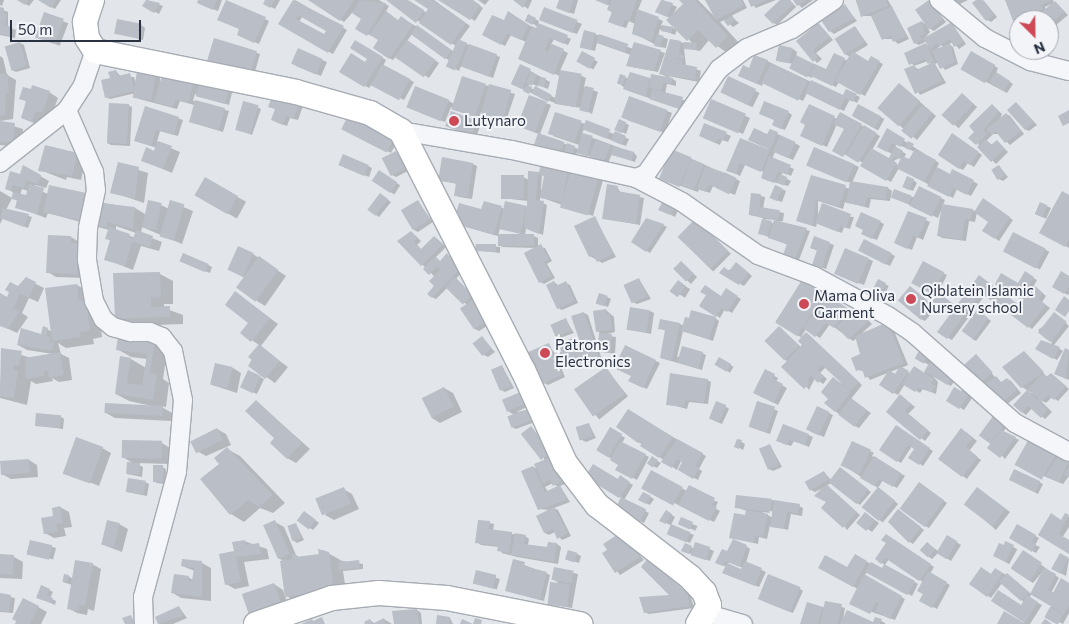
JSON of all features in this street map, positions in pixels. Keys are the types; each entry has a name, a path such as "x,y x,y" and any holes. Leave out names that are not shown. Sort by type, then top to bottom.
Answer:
{"main road":[{"path":"92,0 85,22 87,38 95,51 296,92 370,113 402,131 523,370 565,463 579,484 598,506 690,577 704,592 712,618"},
{"path":"256,624 316,602 379,593 447,598 580,624"}],"street":[{"path":"636,178 646,174 719,70 747,48 767,42 792,29 834,0"},
{"path":"939,0 985,38 1030,61 1069,71"},
{"path":"0,163 67,110 83,85 95,51"},
{"path":"67,110 95,181 88,228 87,260 94,301 103,319 113,327 130,332 150,332 162,337 173,351 183,400 177,472 143,597 144,624"},
{"path":"402,131 512,150 636,178 682,202 758,255 814,276 888,316 913,332 1016,424 1069,452"},
{"path":"712,618 744,624"}],"building":[{"path":"17,0 28,0 25,5"},
{"path":"38,0 56,0 51,8"},
{"path":"146,0 160,3 154,13 142,6"},
{"path":"198,0 217,0 213,10 197,3"},
{"path":"226,0 266,17 254,43 237,35 239,29 217,20"},
{"path":"265,0 275,0 270,8 263,4"},
{"path":"293,0 344,26 328,53 278,24","holes":["298,15 326,31 324,34 296,19"]},
{"path":"308,0 354,0 340,21"},
{"path":"360,0 386,3 367,36 355,29 361,19 352,13"},
{"path":"386,0 408,0 424,10 416,23"},
{"path":"414,0 432,0 466,23 451,45 419,23 428,9"},
{"path":"438,0 473,0 480,5 470,20"},
{"path":"513,0 527,0 523,8"},
{"path":"559,0 574,0 569,13 556,8"},
{"path":"595,0 609,0 607,5"},
{"path":"611,0 637,0 629,22 625,20 622,27 608,22 612,12 607,10"},
{"path":"661,0 673,3 667,17 655,12"},
{"path":"679,0 695,0 728,36 716,48 698,30 687,41 666,20 683,4"},
{"path":"705,0 741,0 744,5 716,20"},
{"path":"748,0 767,0 751,7"},
{"path":"780,0 789,0 793,4 773,24 764,15"},
{"path":"793,0 806,0 797,6"},
{"path":"856,0 886,0 888,6 861,17"},
{"path":"929,0 943,20 929,29 915,10"},
{"path":"976,0 983,0 994,15 986,21 972,3"},
{"path":"1005,0 1052,0 1041,5 1043,9 1041,10 1009,10"},
{"path":"1055,1 1065,12 1059,17 1059,10 1044,10"},
{"path":"845,4 854,18 829,32 821,20"},
{"path":"892,6 906,36 893,42 890,36 882,40 871,16"},
{"path":"0,7 4,8 4,14 7,14 5,25 12,27 11,36 0,34"},
{"path":"544,7 578,20 573,33 539,20"},
{"path":"637,9 659,17 652,41 632,34"},
{"path":"386,11 398,20 401,16 413,25 389,59 373,48 378,40 369,34"},
{"path":"508,11 529,25 521,40 507,34 501,45 482,35 492,15 504,20"},
{"path":"44,12 64,19 55,44 35,38"},
{"path":"528,14 536,18 532,25 525,21"},
{"path":"732,15 735,20 728,26 724,21"},
{"path":"117,19 142,24 139,38 114,34"},
{"path":"922,21 925,34 920,36 922,40 914,44 907,28"},
{"path":"952,22 963,42 954,47 950,39 939,46 937,43 930,50 924,38"},
{"path":"538,23 568,35 564,44 550,38 545,50 548,52 552,44 564,49 554,75 518,59 532,26 536,28"},
{"path":"818,23 830,37 813,50 818,57 813,62 796,41"},
{"path":"417,25 452,50 445,59 411,34"},
{"path":"662,25 673,27 671,33 661,31"},
{"path":"855,26 865,42 845,55 835,39"},
{"path":"584,30 596,33 591,50 580,47"},
{"path":"599,34 628,44 625,53 596,43"},
{"path":"657,34 664,36 660,47 654,46"},
{"path":"214,38 257,51 250,75 207,62"},
{"path":"458,39 467,43 455,70 446,66"},
{"path":"670,39 681,41 679,54 684,55 684,59 672,58 683,60 682,64 697,67 695,80 659,74"},
{"path":"355,40 383,57 364,87 339,72 351,53 365,62 367,59 350,48"},
{"path":"407,40 436,60 424,77 395,57"},
{"path":"20,42 27,66 12,70 5,46"},
{"path":"634,42 661,50 654,71 626,66"},
{"path":"684,42 697,43 696,50 684,49"},
{"path":"926,43 934,61 928,64 925,59 909,65 904,53"},
{"path":"950,43 955,62 940,69 932,51"},
{"path":"469,44 497,54 489,77 461,67"},
{"path":"779,45 793,48 789,64 776,61"},
{"path":"298,48 323,59 316,75 291,64"},
{"path":"582,51 595,58 590,69 576,62"},
{"path":"852,51 868,61 871,56 880,61 860,95 835,81"},
{"path":"971,51 995,65 985,83 960,69"},
{"path":"834,53 845,58 832,86 809,75 815,64 826,69"},
{"path":"754,55 768,60 757,84 738,76 743,65 749,68"},
{"path":"796,55 814,64 807,77 789,68"},
{"path":"934,62 942,81 915,94 904,69 914,65 916,70"},
{"path":"771,63 808,81 798,101 761,83"},
{"path":"382,64 410,79 399,100 371,85"},
{"path":"520,64 531,69 522,89 511,84"},
{"path":"116,70 118,76 130,73 135,91 105,98 101,80 110,78 108,72"},
{"path":"560,70 582,74 576,107 554,103"},
{"path":"137,71 156,74 152,101 133,98"},
{"path":"163,72 194,82 188,103 176,100 173,107 154,102"},
{"path":"531,72 537,75 532,86 526,83"},
{"path":"630,72 650,78 646,97 623,89"},
{"path":"996,72 1010,81 1004,91 989,82"},
{"path":"0,74 8,74 9,93 6,93 5,115 0,116"},
{"path":"620,74 626,76 623,85 617,84"},
{"path":"651,74 673,78 672,84 663,83 661,90 649,88"},
{"path":"462,76 486,84 475,117 451,109"},
{"path":"728,76 756,89 748,105 720,92"},
{"path":"201,77 230,85 225,104 196,96"},
{"path":"540,77 546,78 545,87 539,86"},
{"path":"811,80 843,95 846,89 857,94 853,102 845,98 840,110 805,93"},
{"path":"899,83 920,101 898,126 877,108"},
{"path":"489,84 511,90 503,120 481,114"},
{"path":"32,85 50,91 42,113 36,111 32,122 21,118 26,101 19,99 23,87 31,89"},
{"path":"526,85 532,87 529,94 523,91"},
{"path":"415,86 449,100 441,121 406,107"},
{"path":"535,86 552,95 548,102 531,93"},
{"path":"585,86 594,88 588,112 579,110"},
{"path":"653,89 683,97 679,109 649,99"},
{"path":"962,93 974,104 953,126 942,115"},
{"path":"273,94 299,103 294,119 286,116 283,125 271,120 275,109 268,107"},
{"path":"529,95 547,102 535,133 517,126"},
{"path":"629,96 668,110 660,132 621,118"},
{"path":"711,99 746,114 738,133 703,118"},
{"path":"195,100 225,108 219,130 189,122"},
{"path":"243,101 258,105 251,134 235,130"},
{"path":"764,101 789,111 781,129 772,125 774,120 759,114"},
{"path":"1016,102 1034,122 1025,130 1007,110"},
{"path":"109,103 129,104 127,144 107,143"},
{"path":"809,104 835,116 822,146 800,136 805,125 800,122"},
{"path":"858,104 881,116 875,128 852,115"},
{"path":"992,104 999,111 983,131 988,133 976,145 968,138 974,132 969,126"},
{"path":"922,105 932,113 911,139 901,131"},
{"path":"145,106 179,117 174,135 156,130 151,146 134,141"},
{"path":"1069,110 1069,123 1063,126 1058,116"},
{"path":"451,111 477,121 471,136 445,126"},
{"path":"555,112 582,121 575,143 548,134"},
{"path":"840,112 862,124 843,157 832,151 844,129 833,124"},
{"path":"1006,113 1021,131 1005,143 996,132 992,135 986,129"},
{"path":"348,116 393,139 387,153 341,129"},
{"path":"619,119 626,122 622,133 614,130"},
{"path":"586,120 610,129 607,139 582,129"},
{"path":"0,121 15,123 13,143 0,142"},
{"path":"704,123 727,132 723,141 718,139 716,143 699,136"},
{"path":"864,125 877,133 858,163 845,155"},
{"path":"754,128 767,134 770,129 778,132 770,150 748,140"},
{"path":"887,128 905,139 901,147 892,143 887,152 877,147"},
{"path":"615,131 626,136 622,145 611,140"},
{"path":"538,133 564,142 560,154 534,145"},
{"path":"582,133 593,136 587,156 577,153"},
{"path":"952,133 979,152 970,165 964,161 959,169 938,155"},
{"path":"780,135 796,142 788,158 773,151"},
{"path":"740,138 770,150 761,172 740,163 736,174 726,171"},
{"path":"596,139 611,145 604,162 589,156"},
{"path":"986,139 991,145 997,140 1005,149 991,162 977,147"},
{"path":"158,141 172,146 163,169 141,161 146,147 154,151"},
{"path":"908,141 914,144 910,150 905,148"},
{"path":"567,143 575,146 571,157 563,154"},
{"path":"45,145 78,153 72,176 38,171"},
{"path":"613,146 634,152 632,161 611,155"},
{"path":"895,146 903,151 899,159 895,157 892,160 897,163 886,181 860,166 871,148 889,158"},
{"path":"814,147 855,164 847,183 806,165"},
{"path":"671,149 691,157 679,187 659,179"},
{"path":"915,149 936,160 924,182 896,168 902,156 909,159"},
{"path":"396,151 405,169 391,176 382,158"},
{"path":"343,154 369,165 364,176 338,165"},
{"path":"769,156 791,165 787,175 778,171 774,183 761,178"},
{"path":"442,157 473,163 468,197 454,196 456,183 438,181"},
{"path":"691,159 704,164 694,190 681,185"},
{"path":"542,160 569,165 562,202 540,198 544,176 538,174 536,200 544,201 539,234 524,228 526,208 521,234 499,229 505,201 527,206 528,171 539,172"},
{"path":"118,162 139,167 135,199 110,193"},
{"path":"23,165 41,175 38,184 26,181 24,188 13,185 11,191 5,189 10,171 20,174"},
{"path":"999,165 1005,175 997,180 991,170"},
{"path":"705,166 723,172 717,188 709,185 706,192 697,189"},
{"path":"937,167 950,174 952,169 974,180 967,195 953,188 949,197 927,186"},
{"path":"571,169 599,177 588,215 560,207"},
{"path":"379,170 397,182 390,193 372,181"},
{"path":"724,172 737,178 729,194 716,188"},
{"path":"780,174 787,177 784,185 776,182"},
{"path":"501,175 524,175 524,199 501,199"},
{"path":"811,175 846,185 839,207 816,200 813,226 796,221"},
{"path":"907,176 914,179 910,190 902,187"},
{"path":"205,177 238,196 227,214 194,195"},
{"path":"850,181 888,187 886,200 867,197 865,206 846,203"},
{"path":"29,184 44,188 37,214 15,208 17,200 11,199 13,192 26,195"},
{"path":"607,184 618,186 617,191 640,195 636,224 602,219"},
{"path":"49,185 91,194 85,221 43,212"},
{"path":"775,185 782,188 777,201 770,198"},
{"path":"919,186 941,197 932,217 909,206"},
{"path":"894,189 912,196 909,204 891,197"},
{"path":"1062,191 1069,195 1069,239 1065,247 1039,233"},
{"path":"380,193 388,199 375,216 367,210"},
{"path":"751,193 761,194 759,216 749,215"},
{"path":"983,198 1010,217 995,239 982,231 988,222 974,212"},
{"path":"148,200 162,203 156,230 142,227"},
{"path":"170,200 184,204 174,241 160,237"},
{"path":"418,200 430,220 413,230 401,210"},
{"path":"484,201 502,206 494,235 453,223 459,203 481,209"},
{"path":"663,201 675,207 670,215 658,210"},
{"path":"1040,202 1047,205 1042,217 1035,214"},
{"path":"99,203 135,207 133,229 107,222 107,227 96,226"},
{"path":"822,203 851,214 846,228 840,226 838,232 815,223"},
{"path":"942,204 973,209 971,220 965,219 962,240 937,236"},
{"path":"760,207 780,210 778,220 758,217"},
{"path":"3,208 29,214 24,227 0,218"},
{"path":"908,211 927,218 918,238 913,236 907,249 894,243"},
{"path":"861,212 881,221 872,239 861,234 863,230 855,226"},
{"path":"595,216 613,254 597,262 593,255 589,257 574,226"},
{"path":"646,218 664,224 646,252 631,242"},
{"path":"695,219 728,251 711,269 678,237"},
{"path":"762,219 772,221 767,236 758,234"},
{"path":"774,220 807,228 793,264 781,260 787,244 768,238"},
{"path":"109,227 130,234 129,237 133,239 136,230 153,236 150,247 132,242 125,266 104,260 110,240 105,239"},
{"path":"411,231 418,238 414,242 421,249 434,236 443,244 421,266 397,241"},
{"path":"1013,232 1046,249 1036,268 1003,252"},
{"path":"498,234 534,234 534,246 498,246"},
{"path":"48,235 71,236 71,243 78,243 77,274 46,273"},
{"path":"814,236 830,242 822,268 812,265 817,250 810,248"},
{"path":"864,239 892,253 886,265 858,251"},
{"path":"476,244 496,244 496,252 475,251"},
{"path":"541,244 549,259 544,262 552,276 539,283 524,253"},
{"path":"238,246 254,253 243,277 227,270"},
{"path":"845,248 869,258 858,284 834,274"},
{"path":"183,253 209,264 205,272 179,261"},
{"path":"447,253 459,270 432,298 427,294 434,286 429,281 440,270 437,267 429,275 423,269 435,256 440,261"},
{"path":"259,256 278,270 255,302 236,288"},
{"path":"681,261 694,274 686,282 673,269"},
{"path":"923,261 944,272 932,294 911,283"},
{"path":"736,262 749,273 739,285 719,273 724,267 729,271"},
{"path":"1025,271 1034,277 1020,299 995,284 1001,273 1018,283"},
{"path":"1061,271 1069,276 1069,287 1064,294 1052,287"},
{"path":"160,272 161,297 151,298 151,307 170,306 170,317 115,319 113,273"},
{"path":"805,275 827,289 797,336 775,322"},
{"path":"979,275 1016,303 1008,313 981,293 947,339 937,332"},
{"path":"26,277 36,282 29,298 20,294 14,308 20,311 8,329 0,326 0,293 7,297 9,292 5,290 10,282 18,286"},
{"path":"455,277 473,295 463,305 445,287"},
{"path":"639,278 647,296 632,303 623,285"},
{"path":"878,279 886,283 881,293 873,289"},
{"path":"678,280 686,286 678,297 670,291"},
{"path":"554,281 556,286 566,281 575,301 557,309 546,285"},
{"path":"77,284 79,301 86,300 90,330 80,332 81,337 52,341 45,288"},
{"path":"705,285 721,296 726,288 738,296 727,312 721,308 716,317 699,306 706,295 700,292"},
{"path":"910,286 933,305 921,320 898,301"},
{"path":"1035,286 1043,293 1039,299 1046,305 1028,328 1011,315"},
{"path":"235,291 270,318 251,342 240,333 248,323 225,305"},
{"path":"937,291 954,305 947,313 930,300"},
{"path":"599,293 608,296 604,306 596,303"},
{"path":"828,294 848,309 834,328 826,323 815,337 803,328"},
{"path":"1064,296 1069,300 1069,311 1065,317 1055,310"},
{"path":"474,299 488,320 474,329 460,309"},
{"path":"630,307 650,310 646,333 626,330"},
{"path":"856,308 868,321 849,340 836,326"},
{"path":"606,309 607,314 610,314 612,330 596,332 593,311"},
{"path":"691,310 716,317 709,339 681,331 685,317 689,318"},
{"path":"977,310 988,318 973,339 962,331"},
{"path":"584,312 599,358 572,367 569,358 558,362 555,354 561,352 560,343 573,338 575,347 581,345 571,316"},
{"path":"1054,312 1067,322 1051,342 1038,332"},
{"path":"566,318 571,330 555,337 550,325"},
{"path":"660,319 680,323 672,361 660,358 665,330 658,329"},
{"path":"888,322 904,363 865,378 862,369 856,371 851,358 860,354 855,336"},
{"path":"43,326 48,328 46,336 50,337 49,342 54,343 52,351 17,345 21,328 41,334"},
{"path":"779,326 799,345 785,361 764,341"},
{"path":"806,332 859,382 850,391 822,365 817,370 824,376 818,383 811,376 807,380 810,383 804,389 781,367 802,345 798,341"},
{"path":"599,333 612,334 611,353 598,352"},
{"path":"482,336 492,349 482,356 473,343"},
{"path":"118,337 155,342 150,373 157,374 153,400 115,394 120,356 131,358 127,383 142,385 147,354 116,350"},
{"path":"1041,340 1060,347 1053,359 1035,349"},
{"path":"549,343 562,375 543,384 526,353"},
{"path":"259,344 280,361 265,379 248,366 252,360 248,357"},
{"path":"625,345 656,360 643,388 628,381 631,376 614,368"},
{"path":"682,346 703,352 698,368 677,362"},
{"path":"1,348 22,351 19,366 14,365 13,369 18,371 14,398 0,396"},
{"path":"1065,348 1069,350 1066,379 1054,374"},
{"path":"920,349 929,354 923,363 915,359"},
{"path":"1024,351 1044,372 1021,388 1002,367"},
{"path":"60,352 64,375 49,378 48,371 44,371 44,376 26,379 25,358"},
{"path":"976,354 993,373 981,383 964,365"},
{"path":"719,357 731,364 727,372 714,365"},
{"path":"931,360 954,374 947,385 924,371"},
{"path":"215,363 233,367 228,388 210,384"},
{"path":"502,365 511,386 500,391 491,370"},
{"path":"900,366 909,371 893,394 879,385 889,370 895,374"},
{"path":"914,366 934,379 931,383 936,386 931,392 919,388 915,392 902,384"},
{"path":"606,367 625,394 593,416 574,389"},
{"path":"765,369 775,374 773,379 783,384 774,403 753,393"},
{"path":"248,370 261,376 253,393 240,387"},
{"path":"670,373 708,379 704,403 685,400 684,407 666,405"},
{"path":"1051,373 1066,386 1054,400 1048,395 1042,402 1028,389 1042,374 1046,377"},
{"path":"996,376 1001,382 1007,378 1017,390 1002,403 986,384"},
{"path":"833,377 851,392 835,412 824,403 828,399 821,392"},
{"path":"965,384 973,389 959,409 946,401 954,387 961,391"},
{"path":"444,387 454,407 432,418 422,398"},
{"path":"525,390 530,402 507,412 502,400"},
{"path":"1027,390 1048,409 1041,418 1028,406 1022,413 1013,405"},
{"path":"900,394 911,404 905,411 928,430 920,440 886,412"},
{"path":"851,398 867,410 854,427 838,415"},
{"path":"256,400 302,443 287,459 270,443 274,438 245,411"},
{"path":"716,401 726,405 719,423 709,419"},
{"path":"757,401 775,407 767,433 749,427"},
{"path":"105,403 163,406 162,416 104,413"},
{"path":"817,406 830,412 819,435 806,430"},
{"path":"528,409 532,420 511,428 507,417"},
{"path":"628,409 673,437 659,458 640,446 643,442 638,443 616,427"},
{"path":"36,413 61,415 60,428 35,426"},
{"path":"993,416 1004,424 990,444 979,435"},
{"path":"589,423 593,436 580,440 576,427"},
{"path":"783,424 809,434 805,445 789,440 787,445 776,441"},
{"path":"896,425 930,448 919,465 908,458 914,449 908,445 897,462 879,450"},
{"path":"531,426 551,452 541,460 521,434"},
{"path":"610,427 622,434 609,457 596,450"},
{"path":"217,428 223,440 196,453 190,442"},
{"path":"961,428 973,438 966,447 978,457 962,477 938,459"},
{"path":"1001,430 1016,437 1000,458 987,448"},
{"path":"1031,435 1058,450 1042,480 1015,465"},
{"path":"76,437 103,447 90,484 63,474"},
{"path":"677,439 703,453 695,466 699,468 693,479 678,470 682,462 677,459 672,468 661,462"},
{"path":"737,439 742,440 739,449 734,447"},
{"path":"122,440 162,441 162,459 122,458"},
{"path":"620,441 646,454 632,479 615,470 618,465 610,460"},
{"path":"852,441 871,450 860,474 841,465"},
{"path":"770,444 779,465 768,470 759,449"},
{"path":"227,447 273,495 259,507 248,500 230,515 200,479 219,464 214,458"},
{"path":"1061,452 1069,456 1069,462 1059,482 1045,476"},
{"path":"652,456 658,460 653,467 647,463"},
{"path":"874,456 901,473 893,487 879,479 874,486 860,478"},
{"path":"551,457 562,481 553,486 550,480 543,484 534,464"},
{"path":"29,459 30,473 1,475 0,461"},
{"path":"127,462 140,463 139,475 126,474"},
{"path":"593,464 618,479 620,475 630,482 619,498 585,477"},
{"path":"153,465 163,465 163,482 153,482"},
{"path":"533,466 545,492 560,485 567,500 538,510 521,471"},
{"path":"1069,466 1069,477 1064,475"},
{"path":"840,467 868,489 857,504 828,482"},
{"path":"1014,469 1040,481 1035,492 1009,480"},
{"path":"651,470 683,487 673,505 641,489"},
{"path":"824,471 829,480 810,490 805,482"},
{"path":"128,478 146,481 144,495 126,492"},
{"path":"919,482 944,500 925,527 900,509"},
{"path":"826,484 857,512 843,528 821,508 826,502 814,496"},
{"path":"689,485 715,498 712,505 717,507 709,521 678,505"},
{"path":"344,487 351,504 322,515 315,499"},
{"path":"878,487 895,501 879,521 862,507"},
{"path":"977,487 1006,509 993,526 964,505"},
{"path":"643,492 651,496 646,504 638,500"},
{"path":"736,495 772,499 770,512 735,508"},
{"path":"621,497 646,509 640,522 615,510"},
{"path":"774,500 800,504 798,514 787,512 784,529 770,527"},
{"path":"60,506 63,523 56,524 58,532 44,534 41,518 53,516 52,508"},
{"path":"554,507 568,533 557,539 553,529 544,533 536,516"},
{"path":"898,509 921,527 909,543 888,522"},
{"path":"666,510 672,514 666,524 659,521"},
{"path":"746,510 768,514 763,537 755,536 754,543 729,538 734,513 745,515"},
{"path":"304,511 316,520 309,530 297,521"},
{"path":"865,512 875,520 866,531 856,523"},
{"path":"1051,513 1061,520 1065,513 1069,515 1059,534 1069,540 1069,554 1038,535"},
{"path":"681,517 693,522 690,529 678,524"},
{"path":"107,520 120,523 114,547 101,544"},
{"path":"275,520 290,554 278,559 263,525"},
{"path":"478,520 490,521 489,529 512,532 509,553 497,551 498,546 475,543"},
{"path":"296,523 301,538 292,541 287,526"},
{"path":"671,524 690,532 686,542 667,534"},
{"path":"1017,524 1036,535 1032,542 1036,544 1032,552 1009,538"},
{"path":"515,533 526,535 524,544 547,547 548,542 557,543 554,562 511,555"},
{"path":"620,533 630,549 633,547 640,557 615,573 602,553 607,550 603,544"},
{"path":"886,534 931,564 919,581 885,558 881,564 875,559 886,543 881,540"},
{"path":"947,535 957,541 946,559 936,553"},
{"path":"733,539 747,545 740,567 725,561 723,566 715,563 722,549 727,551"},
{"path":"30,540 52,545 49,560 27,555"},
{"path":"245,540 246,545 259,543 261,554 236,557 241,582 225,585 219,554 234,551 232,542"},
{"path":"1005,541 1014,545 1006,562 993,556 999,543 1004,545"},
{"path":"695,542 710,547 706,560 691,555"},
{"path":"927,542 935,549 928,558 920,550"},
{"path":"685,543 692,546 689,554 681,551"},
{"path":"318,549 329,552 334,590 285,597 280,561 292,559 292,554 296,554 296,557 319,554"},
{"path":"568,550 578,553 575,562 565,560"},
{"path":"1023,550 1042,563 1030,581 1011,568"},
{"path":"1060,553 1069,558 1060,574 1051,569"},
{"path":"0,554 14,555 13,575 0,574"},
{"path":"855,554 867,561 853,587 818,568 825,555 847,567"},
{"path":"648,558 687,593 690,606 644,613 639,597 669,595 641,567"},
{"path":"182,559 202,561 202,597 171,593 174,574 189,576 188,581 192,581 194,568 181,566"},
{"path":"513,559 525,562 524,566 547,572 540,600 505,591"},
{"path":"75,560 93,563 85,606 79,605 78,611 67,609"},
{"path":"359,560 360,568 339,570 338,563"},
{"path":"745,561 762,568 755,586 722,573 727,563 741,569"},
{"path":"871,562 882,568 884,564 915,581 907,595 865,572"},
{"path":"554,567 574,571 571,584 552,580"},
{"path":"981,567 991,574 995,568 1003,573 987,597 969,584"},
{"path":"1044,568 1056,574 1048,590 1053,593 1061,578 1069,583 1069,605 1064,614 1030,594"},
{"path":"476,570 496,575 493,589 473,584"},
{"path":"928,571 947,582 932,608 919,601 923,594 917,591"},
{"path":"1007,573 1029,592 1021,601 999,582"},
{"path":"64,574 69,575 67,583 62,582"},
{"path":"768,574 800,587 790,612 758,599"},
{"path":"864,574 902,596 890,619 875,611 879,603 876,602 870,614 849,604"},
{"path":"550,582 570,584 567,607 548,605"},
{"path":"274,583 283,609 251,621 242,594"},
{"path":"41,585 50,589 47,595 53,598 51,603 36,598"},
{"path":"998,590 1021,605 1027,595 1038,602 1025,623 991,601"},
{"path":"0,593 11,595 9,612 0,611"},
{"path":"23,598 39,606 30,624 15,624 16,621 12,619"},
{"path":"825,601 842,604 838,624 820,624"},
{"path":"807,602 823,607 818,624 800,624"},
{"path":"179,606 183,616 158,624 155,617"},
{"path":"1050,607 1063,614 1058,624 1044,618"},
{"path":"417,609 419,624 394,624 392,611"},
{"path":"847,610 873,622 875,617 882,619 880,624 840,624"},
{"path":"1004,611 1026,624 997,624"},
{"path":"131,615 135,624 125,624 122,618"},
{"path":"437,615 450,617 449,624 436,624"},
{"path":"322,617 325,624 301,624 312,619 313,621"},
{"path":"384,618 386,624 372,624"},
{"path":"475,618 482,620 481,624 473,624"},
{"path":"370,619 372,624 365,624 364,622"},
{"path":"462,619 473,624 460,624"},
{"path":"1045,619 1052,624 1041,624"}],"place":[{"name":"Lutynaro","path":"454,121"},
{"name":"Qiblatein Islamic Nursery school","path":"911,299"},
{"name":"Mama Oliva Garment","path":"804,304"},
{"name":"Patrons Electronics","path":"545,353"}]}
